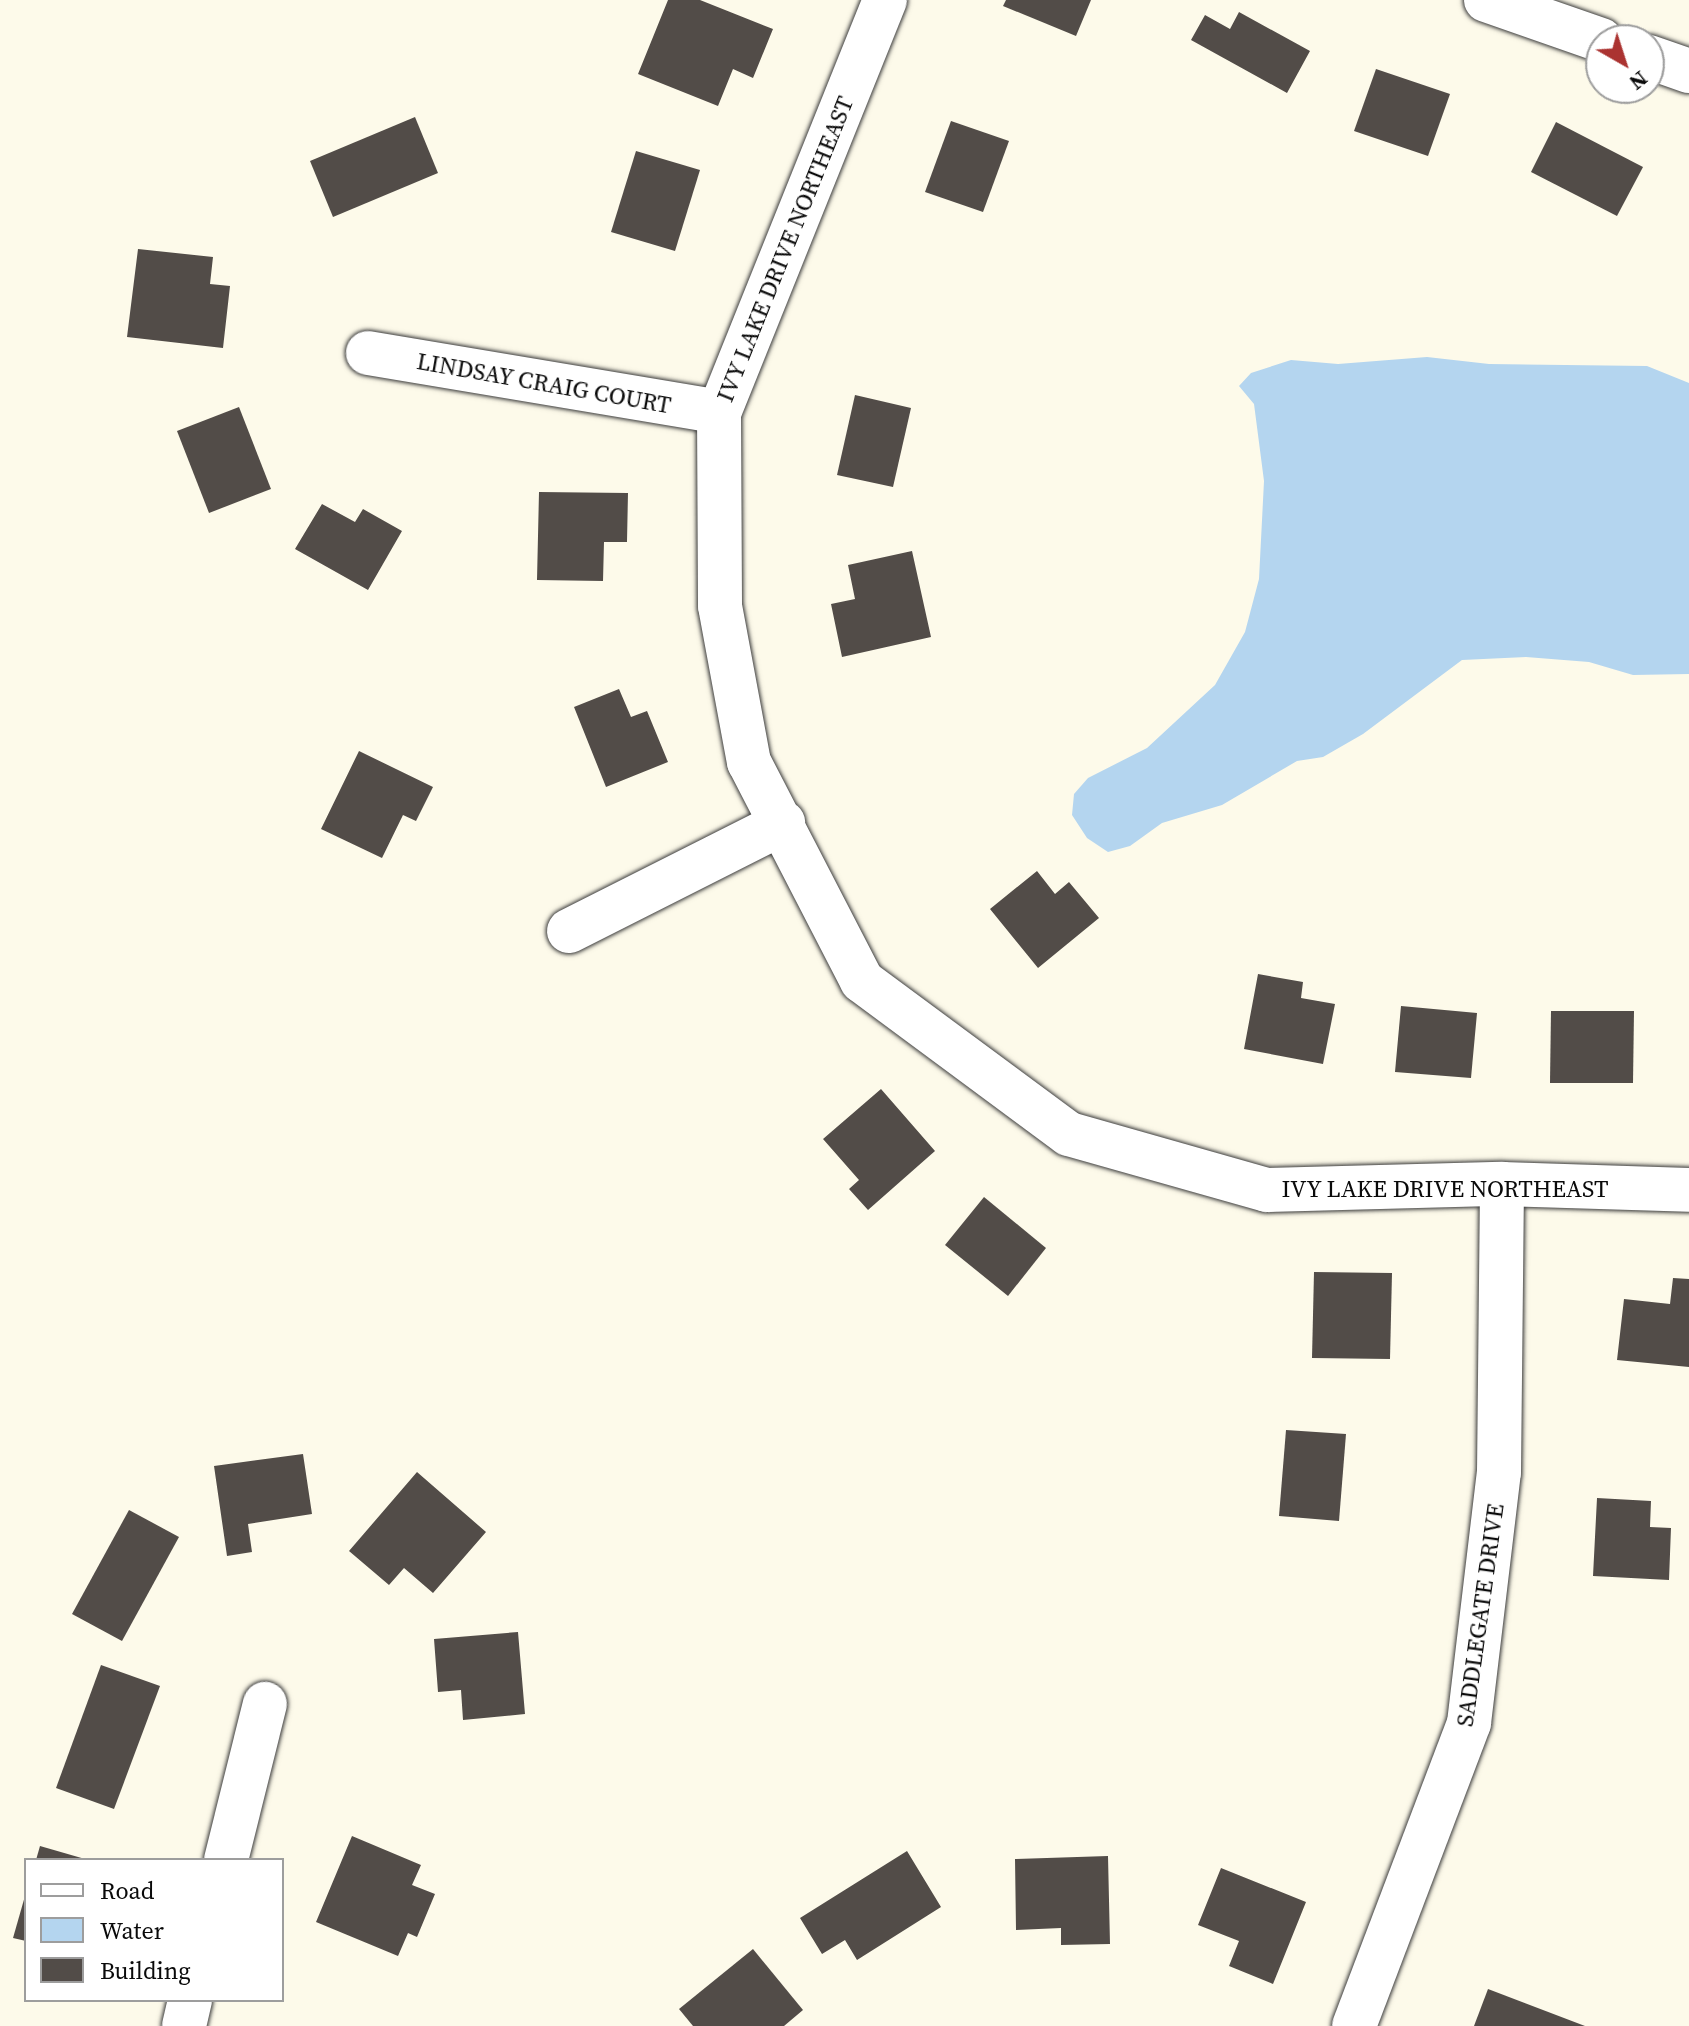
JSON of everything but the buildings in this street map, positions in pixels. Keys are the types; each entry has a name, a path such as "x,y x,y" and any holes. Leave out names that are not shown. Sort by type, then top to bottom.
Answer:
{"street":[{"name":"IVY LAKE DRIVE NORTHEAST","path":"885,0 719,412 720,606 749,762 862,981 1069,1134 1267,1190 1502,1184 1689,1190"},
{"path":"1486,0 1585,34"},
{"path":"1665,63 1689,71"},
{"name":"LINDSAY CRAIG COURT","path":"368,353 719,412"},
{"path":"569,931 783,823"},
{"name":"SADDLEGATE DRIVE","path":"1354,2026 1469,1723 1499,1472 1502,1184"},
{"path":"226,1858 265,1704"},
{"path":"184,2026 190,2002"}],"water":[{"path":"1427,357 1489,364 1647,366 1689,383 1689,674 1633,675 1589,662 1526,657 1462,660 1363,734 1323,757 1297,761 1222,805 1162,823 1130,846 1108,852 1087,838 1072,815 1074,794 1088,778 1147,748 1215,685 1245,632 1259,579 1264,481 1254,404 1239,386 1251,373 1291,360 1338,364"}]}
